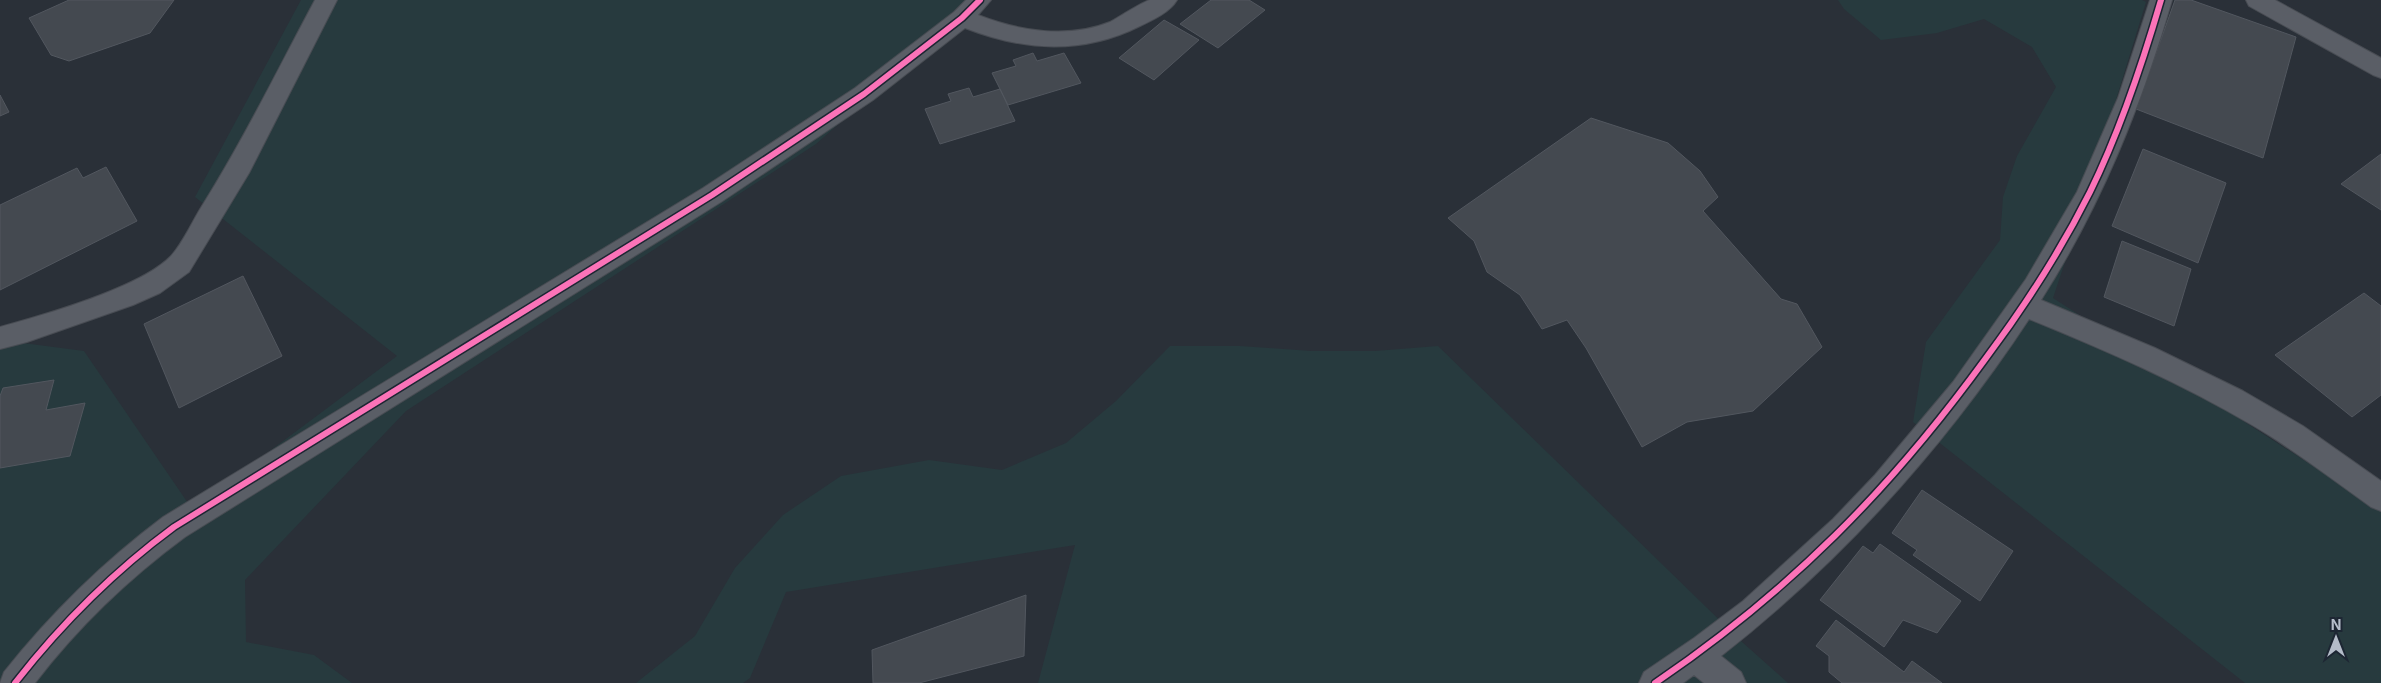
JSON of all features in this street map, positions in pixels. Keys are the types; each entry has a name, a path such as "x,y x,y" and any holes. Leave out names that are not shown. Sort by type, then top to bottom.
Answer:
{"street":[{"path":"0,338 27,331 123,297 151,285 180,264 197,240 240,166 326,0"},
{"path":"15,683 46,642 84,601 132,557 174,527 712,195 864,94 971,9 1002,34 1052,40 1085,37 1118,30 1143,17 1166,0"},
{"path":"1656,683 1696,657 1827,546 1882,490 1939,421 2024,305 2060,247 2090,192 2119,125 2161,0"},
{"path":"2257,0 2381,69"},
{"path":"2024,305 2139,352 2202,383 2263,417 2381,498"},
{"path":"1696,657 1730,683"}],"green space":[{"path":"301,0 978,0 816,144 406,411 245,580 246,642 314,655 352,683 0,683 0,340 84,351 192,509 397,356 195,197"},
{"path":"1838,0 2142,0 2146,2 2081,214 2053,298 2381,510 2381,683 2245,683 1913,422 1926,342 2000,240 2003,197 2017,156 2056,87 2032,47 1984,19 1937,33 1881,40 1844,9"},
{"path":"1170,346 1240,346 1311,351 1375,351 1438,346 1742,642 1788,683 1038,683 1075,545 786,592 750,678 743,683 636,683 695,636 735,568 783,515 841,476 929,460 1002,470 1066,443 1116,401"}],"building":[{"path":"69,0 174,0 150,33 69,61 51,55 29,18"},
{"path":"1211,0 1249,0 1265,10 1218,48 1180,24"},
{"path":"2175,0 2191,0 2296,37 2263,158 2136,109"},
{"path":"1164,20 1199,40 1154,80 1119,58"},
{"path":"1033,53 1037,61 1064,53 1081,83 1008,105 992,73 1016,66 1013,60"},
{"path":"969,88 973,97 1000,89 1015,121 940,144 925,109 951,101 948,94"},
{"path":"0,95 9,112 0,116"},
{"path":"1591,118 1668,143 1700,171 1718,197 1703,211 1781,299 1797,304 1822,347 1753,411 1687,422 1642,447 1586,348 1567,320 1542,329 1520,295 1487,272 1474,241 1448,218"},
{"path":"2143,149 2226,183 2198,263 2112,226"},
{"path":"2381,154 2381,210 2341,184"},
{"path":"106,167 137,221 0,290 0,205 77,168 83,178"},
{"path":"2122,241 2191,269 2174,326 2104,297"},
{"path":"243,276 282,356 179,408 144,324"},
{"path":"2364,293 2381,306 2381,395 2352,417 2275,355"},
{"path":"54,380 46,410 85,403 70,456 0,468 0,396 3,388"},
{"path":"1922,490 2013,551 1980,601 1913,555 1917,550 1892,533"},
{"path":"1880,544 1961,601 1937,633 1903,620 1884,647 1820,600 1863,546 1873,553"},
{"path":"1026,595 1024,656 919,683 873,683 872,650"},
{"path":"1836,620 1904,672 1912,661 1942,683 1842,683 1829,672 1829,656 1816,646"}],"cycle path":[{"path":"15,683 69,618 88,599 129,562 174,527 712,195 864,94 962,18 980,0"},
{"path":"1655,683 1706,648 1754,611 1800,571 1844,529 1886,484 1963,390 1999,341 2035,286 2090,192 2130,98 2161,0"}]}
